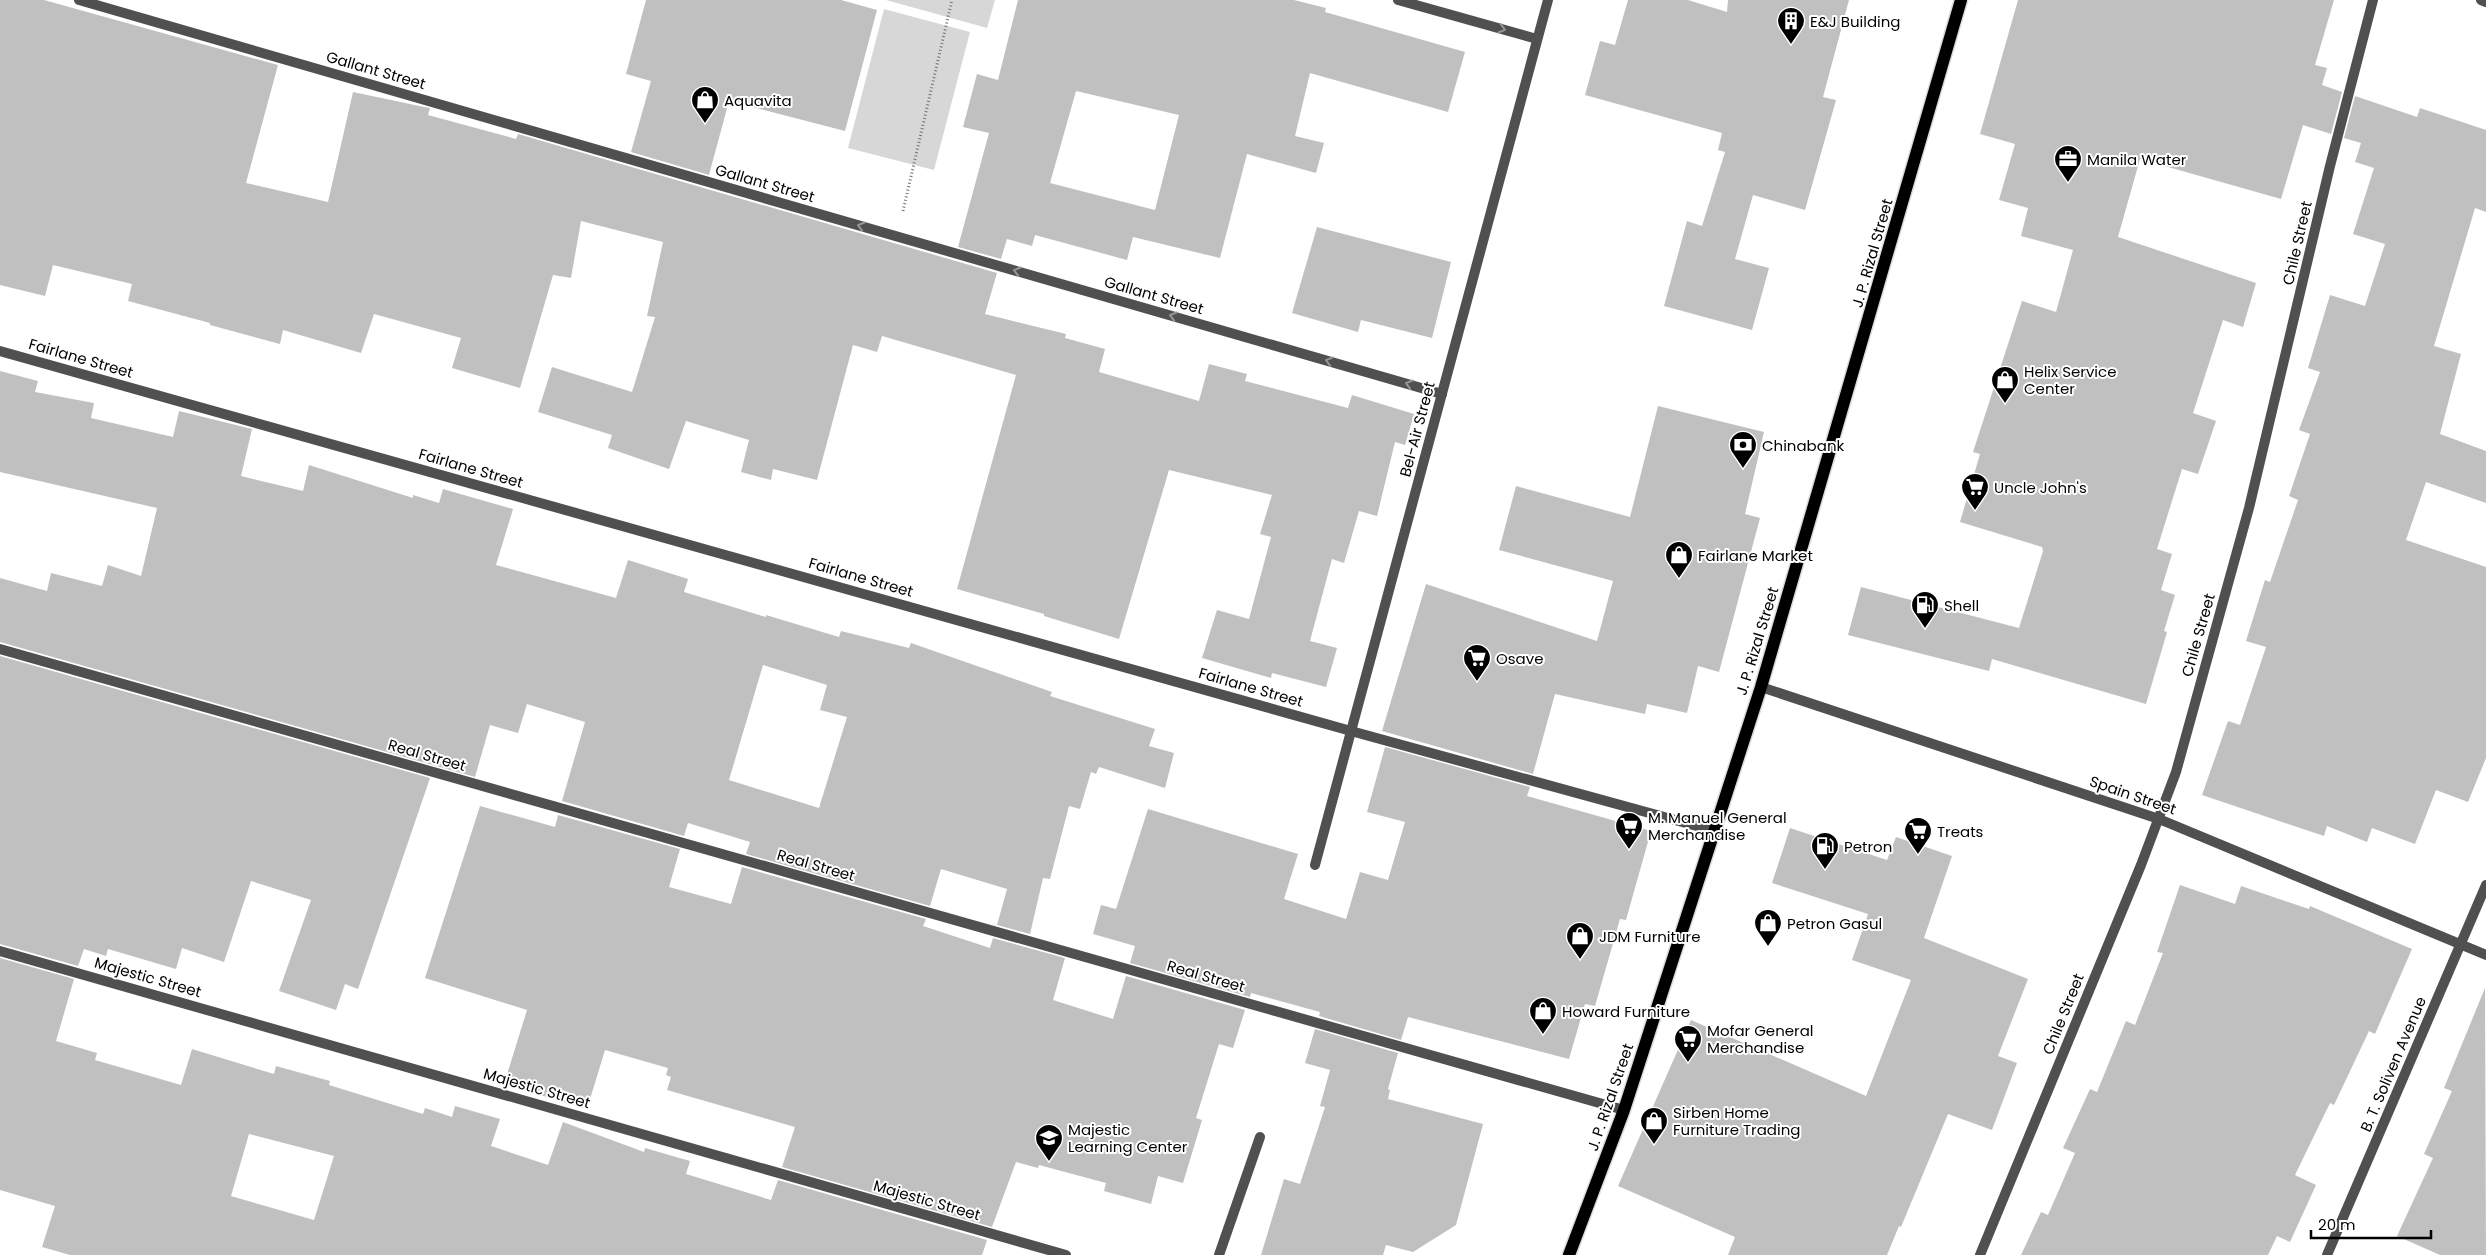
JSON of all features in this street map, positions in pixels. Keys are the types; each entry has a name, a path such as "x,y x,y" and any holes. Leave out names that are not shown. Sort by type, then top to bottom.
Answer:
{"main road":[{"name":"J. P. Rizal Street","path":"1569,1255 1624,1110 1760,687 1826,470 1961,0"}],"street":[{"name":"Gallant Street","path":"79,0 1442,394"},
{"path":"1398,0 1537,39"},
{"name":"Bel-Air Street","path":"1315,866 1548,0"},
{"name":"Chile Street","path":"1980,1255 2159,819 2176,772 2249,508 2330,166 2373,0"},
{"path":"2481,0 2486,2"},
{"name":"Fairlane Street","path":"0,351 1351,732 1714,831"},
{"name":"Real Street","path":"0,649 1624,1110"},
{"name":"Spain Street","path":"1760,687 2159,819 2486,956"},
{"name":"B. T. Soliven Avenue","path":"2328,1255 2486,885"},
{"name":"Majestic Street","path":"0,951 1066,1255"},
{"path":"1219,1255 1260,1138"}],"path":[{"path":"897,236 952,0"}],"shaded area":[{"path":"886,0 995,0 987,28"},
{"path":"884,9 970,32 934,170 848,148"}],"building":[{"path":"0,0 44,0 278,65 246,183 328,202 353,92 430,108 428,115 516,139 518,134 997,273 985,314 1066,334 1065,338 1105,349 1099,372 1199,401 1209,364 1247,374 1245,381 1348,408 1352,395 1414,414 1405,445 1395,442 1377,516 1359,511 1344,563 1332,559 1310,641 1337,648 1326,687 1272,673 1271,678 1202,658 1217,610 1249,619 1271,537 1260,534 1272,495 1169,470 1119,639 1044,616 1044,614 957,589 1016,375 882,336 877,352 853,345 817,480 773,469 771,480 741,472 749,440 686,421 669,469 608,448 612,435 538,412 552,367 632,392 655,317 647,316 663,242 581,221 571,278 553,275 520,388 452,368 461,338 374,314 361,353 283,330 280,344 210,325 210,323 128,301 132,284 53,265 45,296 0,285"},
{"path":"646,0 841,0 877,10 845,131 729,101 709,175 631,152 651,81 626,74"},
{"path":"1018,0 1294,0 1326,8 1325,12 1465,52 1448,112 1310,73 1295,136 1324,143 1316,173 1247,154 1220,258 1133,237 1127,260 1035,235 1032,246 1007,239 1001,259 958,247 989,133 963,127 977,74 998,80","holes":["1076,91 1179,115 1155,210 1050,183"]},
{"path":"1628,0 1688,0 1727,12 1728,0 1849,0 1823,97 1836,100 1805,210 1753,195 1735,259 1769,268 1752,330 1664,306 1687,221 1702,226 1725,152 1718,150 1722,133 1585,95 1600,41 1615,45"},
{"path":"2018,0 2334,0 2315,65 2327,68 2322,85 2342,92 2331,134 2303,125 2281,199 2140,159 2118,237 2256,283 2243,327 2223,320 2193,413 2216,421 2198,474 2182,469 2157,549 2172,554 2161,590 2175,595 2164,631 2167,632 2146,704 1992,659 1989,671 1848,635 1861,587 2019,628 2043,551 2042,547 1960,522 1980,454 1973,452 2022,301 2056,312 2073,250 2021,236 2028,208 1999,200 2015,144 1980,134"},
{"path":"2355,96 2417,117 2420,108 2486,130 2486,212 2475,208 2434,346 2461,354 2440,434 2486,451 2486,503 2426,482 2406,540 2486,567 2486,758 2468,802 2436,790 2415,844 2372,828 2367,842 2327,826 2324,836 2202,795 2228,721 2240,725 2266,647 2246,641 2265,580 2270,582 2298,500 2289,496 2310,434 2299,430 2320,372 2308,368 2330,295 2365,306 2385,244 2353,234 2374,168 2355,162 2361,143 2344,138"},
{"path":"1317,227 1451,262 1432,338 1361,320 1358,332 1292,313"},
{"path":"0,371 38,381 35,392 94,403 91,418 173,437 179,411 252,429 241,476 303,491 309,465 413,498 413,495 439,503 443,489 513,509 496,565 616,598 628,560 688,579 684,592 839,637 841,631 909,648 911,643 1052,692 1050,696 1155,729 1149,746 1174,753 1165,788 1099,767 1096,774 1091,772 1080,809 1069,806 1050,879 1043,878 1030,934 997,925 1007,889 941,869 930,906 746,854 750,842 688,823 684,836 562,801 585,722 527,704 518,733 490,725 475,777 0,642 0,578 47,591 51,573 102,586 108,565 141,576 157,508 0,472","holes":["763,665 827,685 820,710 847,717 819,808 729,780"]},
{"path":"1658,406 1764,432 1745,514 1760,518 1719,672 1698,666 1687,713 1647,704 1645,714 1555,694 1533,774 1382,731 1426,584 1597,641 1613,581 1499,550 1516,486 1630,517"},
{"path":"0,656 430,778 358,989 345,984 336,1010 279,991 311,900 251,881 224,962 182,948 176,969 108,949 106,956 84,949 78,966 0,944"},
{"path":"1385,747 1530,787 1527,796 1651,831 1626,920 1620,919 1595,1006 1585,1004 1569,1059 1408,1017 1401,1040 1319,1016 1320,1012 1251,993 1250,997 1130,963 1135,946 1093,934 1101,905 1116,909 1148,809 1298,854 1284,899 1346,919 1360,872 1388,880 1405,822 1367,812"},
{"path":"480,806 555,827 558,815 680,849 669,887 731,904 742,867 926,919 923,926 990,948 993,938 1065,958 1053,1000 1113,1019 1126,976 1245,1010 1233,1048 1219,1044 1196,1118 1202,1120 1183,1183 1158,1176 1151,1204 1104,1191 1106,1183 1039,1165 1038,1168 1016,1162 992,1227 782,1167 795,1127 667,1090 671,1077 666,1075 668,1068 605,1050 587,1109 504,1084 527,1010 425,978"},
{"path":"1790,828 1887,860 1896,837 1952,856 1924,938 2028,979 1998,1056 2017,1063 1992,1130 1948,1114 1901,1227 1899,1226 1887,1255 1728,1255 1735,1237 1618,1186 1691,1020 1866,1096 1911,980 1852,960 1868,914 1772,883"},
{"path":"2180,885 2235,904 2241,886 2309,909 2310,906 2412,949 2375,1034 2369,1031 2334,1105 2330,1103 2295,1175 2316,1185 2290,1242 2277,1236 2268,1255 2021,1255 2041,1212 2048,1215 2075,1153 2063,1148 2090,1089 2097,1092 2126,1021 2135,1025 2163,953 2157,952"},
{"path":"0,958 74,979 56,1041 97,1053 95,1060 181,1085 192,1049 274,1074 276,1066 330,1081 329,1085 423,1114 425,1108 452,1117 455,1106 500,1119 491,1146 548,1165 563,1122 644,1152 645,1148 690,1161 686,1174 771,1200 778,1180 987,1240 982,1255 70,1255 42,1247 55,1206 0,1190","holes":["249,1134 334,1156 314,1220 231,1196"]},
{"path":"2485,988 2486,1255 2440,1255 2397,1236 2433,1158 2424,1154 2452,1091 2444,1088"},
{"path":"1315,1029 1398,1053 1388,1089 1390,1090 1388,1099 1483,1124 1456,1225 1413,1252 1386,1245 1383,1255 1261,1255 1284,1179 1300,1184 1325,1107 1320,1106 1330,1070 1305,1063"}],"place":[{"name":"E&J Building","path":"1791,45"},
{"name":"Aquavita","path":"705,124"},
{"name":"Manila Water","path":"2068,183"},
{"name":"Helix Service Center","path":"2005,404"},
{"name":"Chinabank","path":"1743,469"},
{"name":"Uncle John's","path":"1975,511"},
{"name":"Fairlane Market","path":"1679,579"},
{"name":"Shell","path":"1925,629"},
{"name":"Osave","path":"1477,682"},
{"name":"M. Manuel General Merchandise","path":"1629,850"},
{"name":"Treats","path":"1918,855"},
{"name":"Petron","path":"1825,870"},
{"name":"Petron Gasul","path":"1768,947"},
{"name":"JDM Furniture","path":"1580,960"},
{"name":"Howard Furniture","path":"1543,1035"},
{"name":"Mofar General Merchandise","path":"1688,1063"},
{"name":"Sirben Home Furniture Trading","path":"1654,1145"},
{"name":"Majestic Learning Center","path":"1049,1162"}]}
